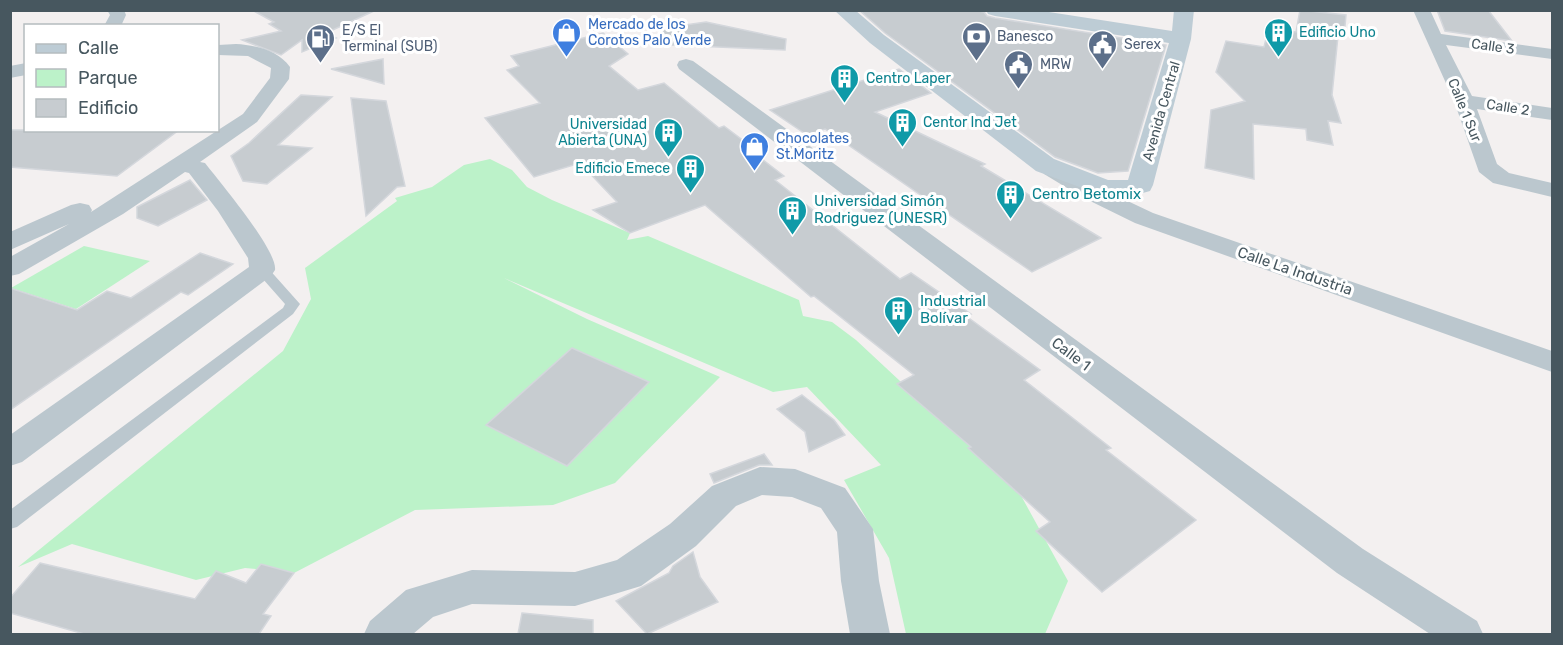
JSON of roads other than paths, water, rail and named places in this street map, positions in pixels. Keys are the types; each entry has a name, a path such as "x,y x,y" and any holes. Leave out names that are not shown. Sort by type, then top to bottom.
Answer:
{"street":[{"path":"113,24 118,15 115,10"},
{"name":"Calle La Industria","path":"843,10 877,39 1045,165 1090,192 1144,218 1552,362"},
{"path":"995,10 1181,39"},
{"path":"1118,28 1162,22 1176,16 1182,10"},
{"name":"Avenida Central","path":"1144,218 1140,185 1181,39 1182,10"},
{"name":"Calle 1 Sur","path":"1421,10 1464,100 1487,167 1501,178 1542,188"},
{"name":"Calle 3","path":"1434,38 1552,54"},
{"path":"10,268 114,209 141,188 183,164 250,118 279,79 281,67 255,50 219,50"},
{"name":"Calle 1","path":"686,65 1331,547 1463,634"},
{"name":"Calle 2","path":"1464,100 1552,114"},
{"path":"10,453 262,270 261,258 228,208 197,168 183,164"},
{"name":"Calle La Industria","path":"1045,165 1104,188 1125,190 1140,185"},
{"path":"10,242 95,204 141,188"},
{"path":"384,634 420,603 472,587 575,589 628,574 683,535 724,496 760,481 795,483 833,498 844,513 855,529 860,581 870,634"}],"lane":[{"path":"10,521 288,311 292,304 262,270"}],"place":[{"name":"Mercado de los Corotos Palo Verde","path":"567,58"},
{"name":"Edificio Uno","path":"1278,58"},
{"name":"Banesco","path":"976,62"},
{"name":"E/S El Terminal (SUB)","path":"321,64"},
{"name":"Serex","path":"1103,70"},
{"name":"MRW","path":"1019,90"},
{"name":"Centro Laper","path":"845,104"},
{"name":"Centor Ind Jet","path":"902,148"},
{"name":"Universidad Abierta (UNA)","path":"668,158"},
{"name":"Chocolates St.Moritz","path":"755,172"},
{"name":"Edificio Emece","path":"691,194"},
{"name":"Centro Betomix","path":"1011,220"},
{"name":"Universidad Simón Rodriguez (UNESR)","path":"793,236"},
{"name":"Industrial Bolívar","path":"899,336"}]}
